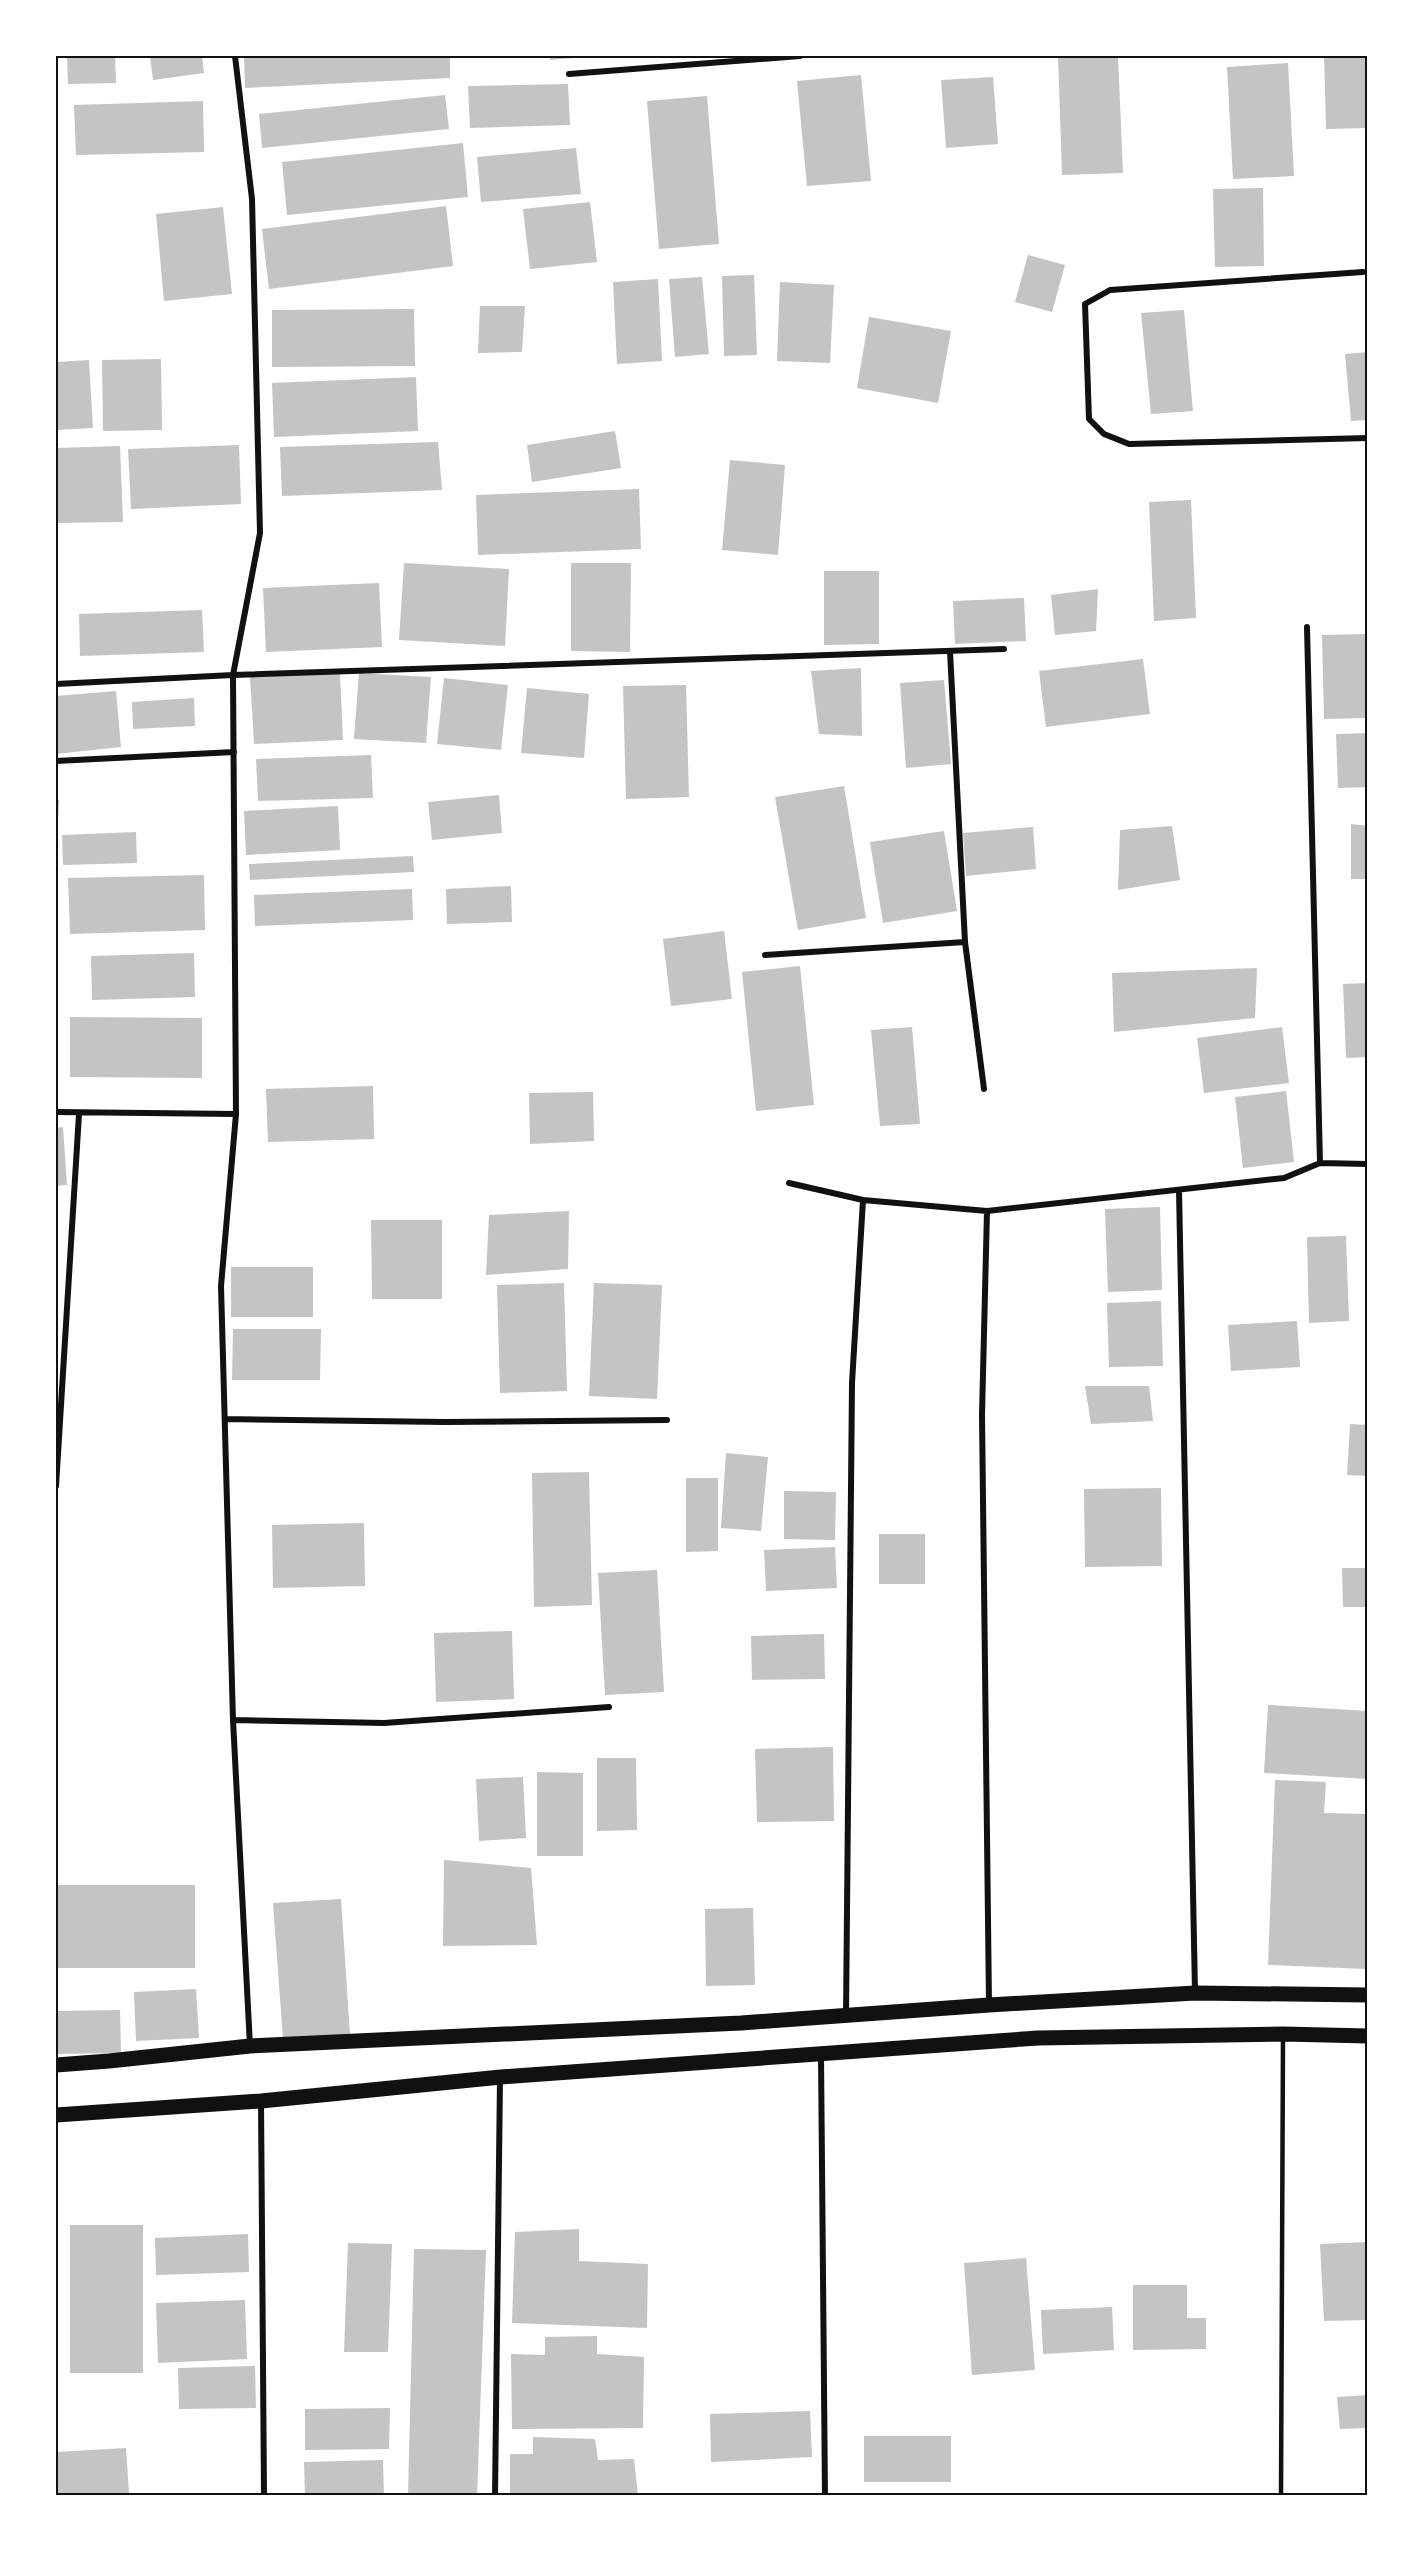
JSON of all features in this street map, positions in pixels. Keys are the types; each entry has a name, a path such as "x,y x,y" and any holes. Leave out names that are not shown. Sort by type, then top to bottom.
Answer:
{"main road":[{"path":"56,2065 250,2046 846,2017 989,2005 1196,1993 1368,1995"},
{"path":"56,2115 261,2101 501,2077 1038,2038 1283,2034 1368,2036"}],"street":[{"path":"235,56 252,199 260,533 233,675 236,1114 221,1286 233,1720 250,2046"},
{"path":"569,74 800,56"},
{"path":"1363,272 1110,290 1085,304 1089,419 1104,434 1130,444 1368,438"},
{"path":"1307,627 1320,1163"},
{"path":"56,684 233,675 1004,649"},
{"path":"950,651 965,942 984,1089"},
{"path":"56,761 234,752"},
{"path":"765,955 965,942"},
{"path":"56,1112 236,1114"},
{"path":"56,1486 58,1402 79,1114"},
{"path":"789,1183 863,1200 987,1212 1284,1178 1320,1163 1368,1164"},
{"path":"1179,1190 1196,1993"},
{"path":"846,2017 852,1383 863,1200"},
{"path":"987,1212 982,1414 989,2005"},
{"path":"225,1419 445,1422 667,1420"},
{"path":"233,1720 384,1723 609,1707"},
{"path":"821,2054 825,2496"},
{"path":"495,2496 501,2077"},
{"path":"261,2101 264,2496"}],"lane":[{"path":"1281,2496 1283,2034"}],"building":[{"path":"67,56 115,56 116,83 68,84"},
{"path":"150,56 202,56 204,73 153,80"},
{"path":"244,56 450,56 450,78 245,88"},
{"path":"550,56 585,56 585,57 550,60"},
{"path":"1058,56 1118,56 1123,173 1062,175"},
{"path":"1324,56 1368,56 1368,128 1326,129"},
{"path":"1288,63 1294,176 1233,179 1227,67"},
{"path":"861,75 871,181 807,186 797,81"},
{"path":"993,77 998,144 946,148 941,80"},
{"path":"568,84 570,125 470,128 468,86"},
{"path":"445,95 449,129 262,148 259,114"},
{"path":"707,96 719,244 659,249 647,101"},
{"path":"203,101 204,152 76,155 74,105"},
{"path":"463,143 468,197 287,215 282,162"},
{"path":"576,148 581,194 481,202 477,157"},
{"path":"1263,188 1264,266 1215,267 1213,189"},
{"path":"590,202 597,262 530,269 523,209"},
{"path":"446,206 453,266 269,289 262,229"},
{"path":"223,207 232,294 164,301 156,214"},
{"path":"1028,255 1065,265 1052,312 1015,302"},
{"path":"754,275 757,355 724,356 722,276"},
{"path":"702,277 709,354 675,357 669,279"},
{"path":"658,279 662,361 617,364 613,282"},
{"path":"780,282 834,285 830,363 777,361"},
{"path":"480,306 525,306 522,352 478,353"},
{"path":"414,309 415,366 272,367 272,310"},
{"path":"1184,310 1193,411 1151,414 1141,313"},
{"path":"869,317 951,331 938,403 857,388"},
{"path":"1368,352 1368,420 1351,421 1345,354"},
{"path":"161,359 162,430 103,431 102,360"},
{"path":"89,360 93,428 56,430 56,362"},
{"path":"416,377 418,431 274,437 272,383"},
{"path":"615,431 621,468 532,482 527,445"},
{"path":"438,442 442,490 282,496 280,447"},
{"path":"239,445 241,504 131,509 128,449"},
{"path":"120,446 123,522 56,523 56,448"},
{"path":"730,460 785,465 778,555 722,550"},
{"path":"639,489 641,549 478,555 476,495"},
{"path":"1191,500 1196,618 1154,621 1149,502"},
{"path":"404,563 509,569 505,646 399,640"},
{"path":"571,563 631,563 630,652 571,651"},
{"path":"824,571 879,571 879,644 824,645"},
{"path":"379,583 382,647 266,652 263,588"},
{"path":"1098,589 1096,631 1055,635 1051,595"},
{"path":"1024,598 1026,641 955,644 953,601"},
{"path":"202,610 204,652 80,656 79,614"},
{"path":"1368,634 1368,718 1324,719 1322,635"},
{"path":"1143,659 1150,714 1046,727 1039,671"},
{"path":"861,668 862,736 819,734 811,671"},
{"path":"340,673 343,740 254,744 250,677"},
{"path":"359,673 431,677 426,743 354,739"},
{"path":"444,678 508,685 501,750 437,744"},
{"path":"944,680 951,764 906,768 900,683"},
{"path":"686,685 689,797 626,799 623,686"},
{"path":"527,688 589,694 584,758 521,753"},
{"path":"116,691 121,747 56,754 56,696"},
{"path":"194,698 195,726 133,729 132,702"},
{"path":"1368,733 1368,787 1338,788 1336,734"},
{"path":"371,755 373,798 258,801 256,759"},
{"path":"844,786 866,918 798,930 775,797"},
{"path":"499,795 502,833 432,840 428,802"},
{"path":"56,800 59,800 57,842 56,842"},
{"path":"338,806 340,850 246,855 244,811"},
{"path":"1351,824 1368,826 1368,879 1351,879"},
{"path":"1172,826 1180,880 1118,890 1120,830"},
{"path":"1033,827 1036,869 966,876 963,833"},
{"path":"944,831 957,911 883,923 870,842"},
{"path":"136,832 137,863 63,865 62,835"},
{"path":"413,856 414,872 250,880 249,864"},
{"path":"204,875 205,930 70,934 68,878"},
{"path":"511,886 512,922 447,924 446,889"},
{"path":"412,889 413,920 255,926 254,895"},
{"path":"724,931 732,999 671,1006 663,939"},
{"path":"194,953 195,997 92,1000 91,956"},
{"path":"800,966 814,1105 756,1111 742,972"},
{"path":"1257,968 1255,1018 1114,1032 1112,973"},
{"path":"1368,983 1368,1057 1346,1058 1343,984"},
{"path":"70,1017 202,1018 202,1078 70,1077"},
{"path":"912,1027 920,1124 880,1126 871,1030"},
{"path":"1282,1027 1289,1083 1204,1093 1197,1038"},
{"path":"373,1086 374,1139 268,1142 266,1089"},
{"path":"1286,1091 1294,1162 1243,1168 1235,1097"},
{"path":"593,1092 594,1141 530,1144 529,1093"},
{"path":"63,1127 67,1185 56,1186 56,1128"},
{"path":"1160,1207 1162,1290 1108,1292 1105,1209"},
{"path":"569,1211 568,1269 486,1275 489,1215"},
{"path":"371,1220 442,1220 442,1299 372,1299"},
{"path":"1346,1236 1349,1321 1309,1323 1307,1237"},
{"path":"231,1267 313,1267 313,1317 231,1317"},
{"path":"564,1283 567,1391 500,1393 497,1285"},
{"path":"594,1283 662,1285 657,1399 589,1396"},
{"path":"1161,1301 1163,1366 1109,1367 1107,1303"},
{"path":"1297,1321 1300,1367 1231,1371 1228,1325"},
{"path":"233,1329 321,1329 320,1380 232,1380"},
{"path":"1085,1386 1149,1386 1153,1421 1091,1424"},
{"path":"1350,1424 1368,1425 1368,1476 1347,1475"},
{"path":"726,1453 768,1457 761,1531 721,1528"},
{"path":"589,1472 592,1605 534,1607 532,1473"},
{"path":"686,1478 718,1478 718,1551 686,1552"},
{"path":"1161,1488 1162,1566 1085,1567 1084,1489"},
{"path":"784,1491 836,1492 835,1540 784,1539"},
{"path":"364,1523 365,1586 273,1588 272,1525"},
{"path":"879,1534 925,1534 925,1584 879,1584"},
{"path":"835,1547 837,1588 766,1591 764,1550"},
{"path":"1342,1568 1368,1568 1368,1607 1343,1607"},
{"path":"657,1570 664,1692 605,1695 598,1573"},
{"path":"512,1631 514,1699 436,1702 434,1633"},
{"path":"824,1634 825,1679 752,1680 751,1636"},
{"path":"1268,1705 1368,1711 1368,1779 1264,1773"},
{"path":"833,1747 834,1821 757,1822 755,1749"},
{"path":"597,1758 636,1758 637,1830 597,1831"},
{"path":"537,1772 583,1773 583,1856 537,1856"},
{"path":"523,1777 526,1838 479,1841 476,1779"},
{"path":"1275,1780 1326,1782 1324,1813 1368,1814 1366,1969 1268,1965"},
{"path":"444,1860 531,1868 537,1945 443,1946"},
{"path":"56,1885 195,1885 195,1968 56,1968"},
{"path":"341,1899 350,2035 283,2039 273,1903"},
{"path":"753,1908 755,1985 706,1986 705,1909"},
{"path":"196,1989 199,2038 136,2041 134,1992"},
{"path":"120,2010 121,2053 56,2054 56,2011"},
{"path":"70,2225 143,2225 143,2373 70,2373"},
{"path":"579,2229 579,2261 648,2264 647,2328 512,2323 515,2232"},
{"path":"248,2234 249,2272 156,2275 155,2238"},
{"path":"1368,2242 1368,2320 1324,2321 1320,2244"},
{"path":"348,2243 392,2244 388,2352 344,2352"},
{"path":"414,2249 486,2250 477,2496 408,2496"},
{"path":"1026,2258 1035,2370 972,2375 964,2263"},
{"path":"1133,2285 1187,2285 1187,2318 1206,2318 1206,2349 1133,2350"},
{"path":"245,2300 247,2359 158,2363 156,2303"},
{"path":"1112,2307 1114,2350 1043,2354 1041,2310"},
{"path":"597,2336 597,2354 644,2357 643,2428 512,2429 511,2354 545,2355 545,2337"},
{"path":"255,2366 256,2408 179,2409 178,2368"},
{"path":"1368,2395 1368,2428 1340,2429 1337,2397"},
{"path":"390,2408 389,2449 305,2450 305,2409"},
{"path":"810,2411 812,2457 711,2462 710,2414"},
{"path":"864,2436 951,2436 951,2482 864,2482"},
{"path":"533,2437 595,2439 598,2460 634,2459 638,2496 510,2496 510,2454 533,2454"},
{"path":"126,2448 129,2493 56,2496 56,2452"},
{"path":"383,2460 384,2496 305,2496 304,2462"}]}
